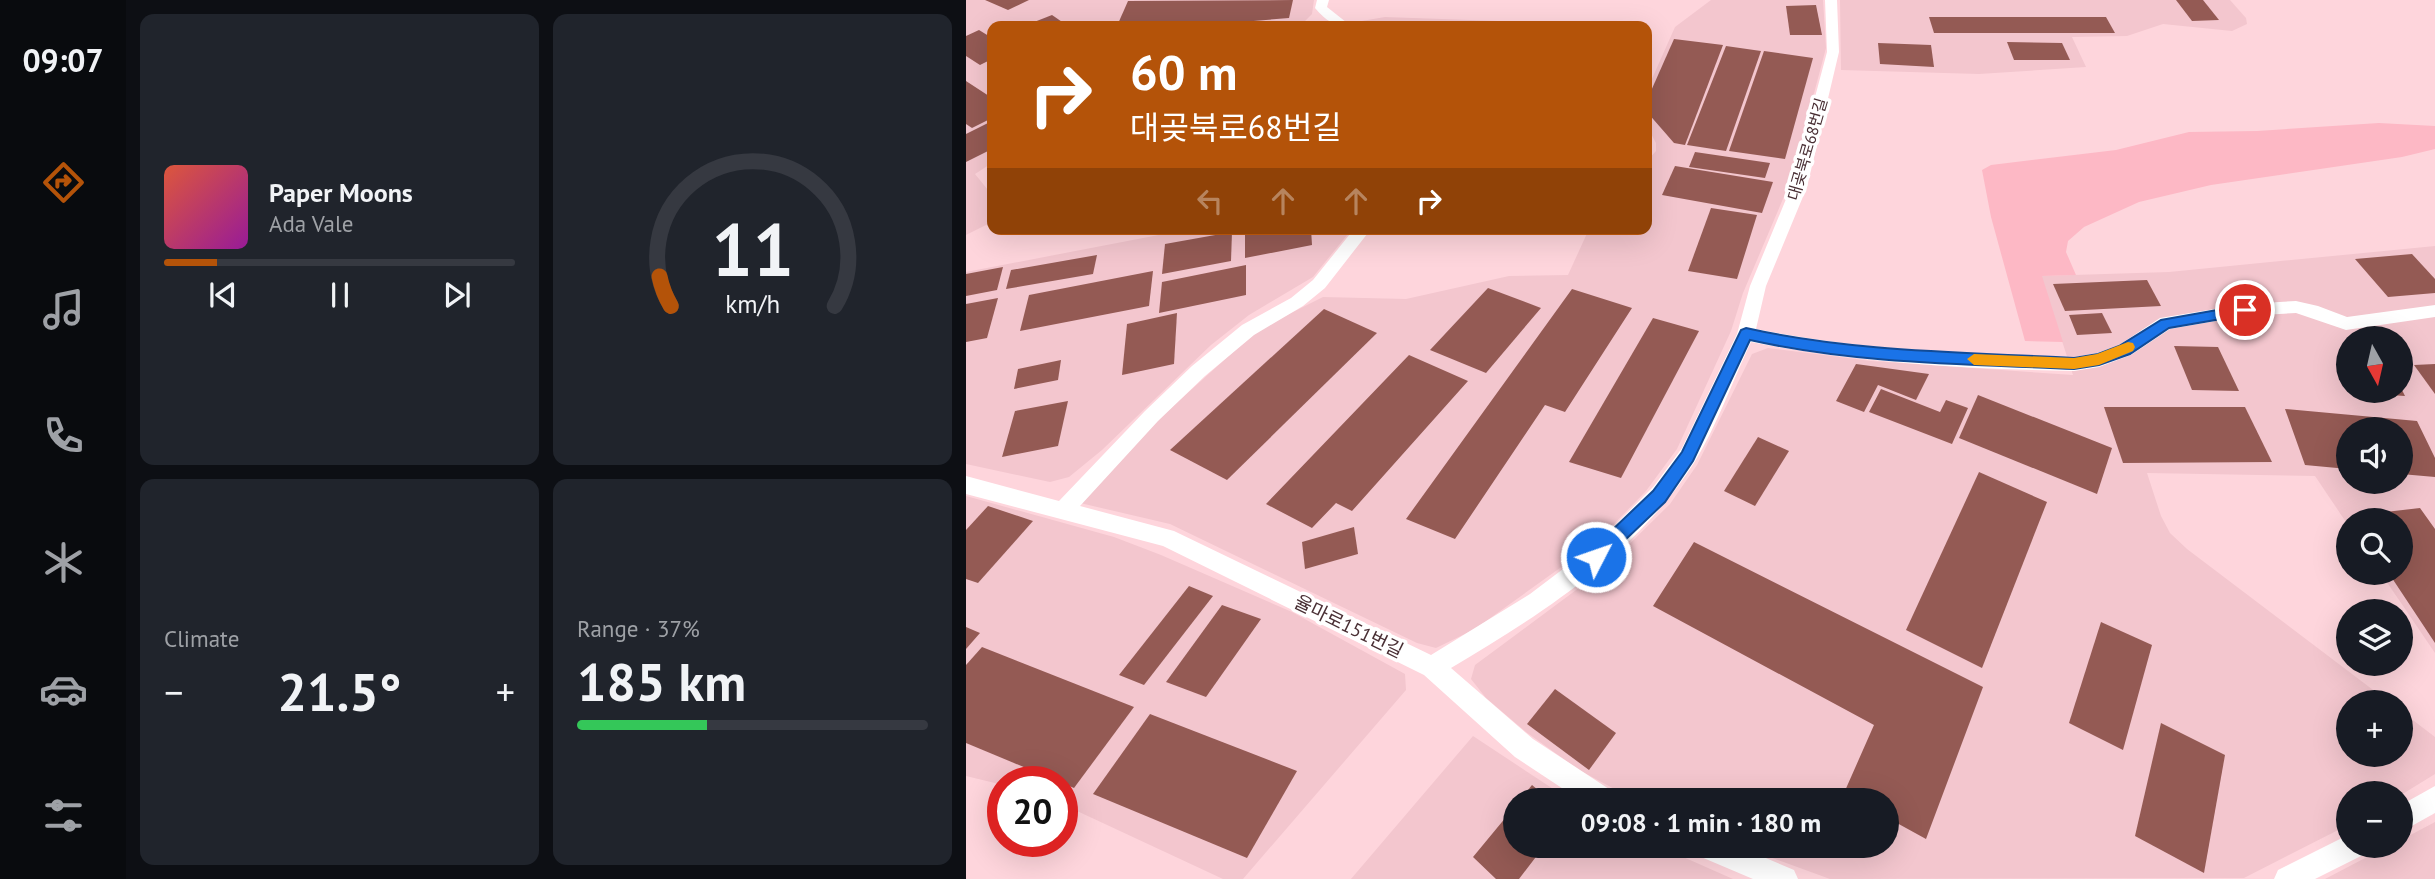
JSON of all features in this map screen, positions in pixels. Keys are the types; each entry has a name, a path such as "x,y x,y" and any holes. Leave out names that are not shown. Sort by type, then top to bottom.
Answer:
{"lane":[{"path":"1323,0 1321,8 1336,21"},
{"name":"대곶북로68번길","path":"1432,667 1520,615 1562,585 1613,543 1659,496 1688,457 1746,334 1758,286 1799,187 1833,52 1831,0"},
{"path":"1063,510 1147,419 1239,338 1317,287 1357,235"},
{"path":"1746,334 1790,344 1863,353 2074,364 2099,360 2124,350 2166,324 2245,310 2296,307 2312,310 2346,324 2435,311"},
{"name":"율마로151번길","path":"966,485 1167,538 1432,667 1524,748 1585,788"},
{"path":"2413,812 2435,799"},
{"path":"2287,879 2336,855"},
{"path":"1734,858 1785,879"}],"shaded area":[{"path":"966,0 1314,0 1312,14 1305,21 987,21 987,166 975,174 987,189 987,224 966,235"},
{"path":"1711,0 1823,0 1826,48 1791,180 1743,293 1731,331 1677,449 1646,491 1611,527 1567,563 1475,629 1436,648 1417,643 1170,524 1080,503 1151,426 1252,335 1323,297 1406,299 1509,276 1568,275 1586,235 1652,235 1652,155 1656,151 1656,143 1652,135 1652,79 1675,27"},
{"path":"1840,0 2230,0 2246,18 2247,24 2232,31 2163,24 2127,36 2072,37 2086,67 1979,74 1841,70"},
{"path":"1385,17 1499,21 1362,21"},
{"path":"2379,123 2435,126 2435,149 2402,157 2211,185 2139,202 2084,227 2068,241 2066,252 2076,275 2042,276 2063,342 2025,341 1991,217 1982,170 1991,165 2116,150 2189,132 2257,131"},
{"path":"1159,235 1347,235 1313,277 1249,315 1211,345 1102,450 1069,477 1050,482 966,464 966,272"},
{"path":"2435,246 2435,653 2413,621 2413,599 2398,599 2389,585 2413,585 2413,508 2337,508 2315,476 2147,473 2161,516 2170,533 2187,549 2336,662 2336,676 2355,676 2373,690 2336,690 2336,767 2413,767 2413,720 2435,737 2435,774 2413,788 2413,781 2336,781 2336,831 2244,878 1830,879 1773,858 1899,858 1899,788 1613,788 1579,770 1526,732 1486,698 1471,679 1475,665 1603,570 1670,504 1697,465 1752,354 1768,348 1871,361 2073,375 2041,276 2169,272"},
{"path":"966,496 1114,537 1161,555 1292,612 1405,674 1406,690 1243,879 1223,879 1078,811 1078,766 987,766 987,781 966,776"},
{"path":"1473,736 1552,788 1503,788 1503,858 1685,858 1733,879 1351,879"},
{"path":"2435,822 2435,879 2325,879 2365,858 2413,858 2413,834"}],"building":[{"path":"985,0 1029,0 1008,10"},
{"path":"1293,0 1289,18 1253,21 1119,21 1128,1"},
{"path":"2176,0 2203,0 2219,20 2192,21"},
{"path":"1816,5 1822,35 1790,35 1786,6"},
{"path":"1052,15 1061,21 1037,21"},
{"path":"1929,17 2106,17 2115,33 1934,33"},
{"path":"979,30 987,35 987,62 980,65 966,56 966,36"},
{"path":"1674,39 1723,45 1685,145 1674,143 1652,118 1652,89"},
{"path":"2007,42 2062,43 2070,60 2014,60"},
{"path":"1878,43 1931,45 1934,67 1880,64"},
{"path":"1726,46 1761,51 1726,151 1687,145"},
{"path":"1764,51 1813,58 1785,159 1729,151"},
{"path":"966,81 987,95 987,120 972,128 966,124"},
{"path":"987,124 987,152 966,162 966,134"},
{"path":"1695,152 1770,163 1765,178 1689,167"},
{"path":"1675,166 1773,182 1762,213 1662,195"},
{"path":"1711,208 1757,215 1737,279 1688,271"},
{"path":"1215,235 1232,235 1231,261 1162,274 1165,244"},
{"path":"1245,235 1311,235 1312,245 1245,258"},
{"path":"2412,254 2435,279 2435,293 2388,297 2355,259"},
{"path":"1097,255 1093,274 1006,289 1011,270"},
{"path":"1246,265 1246,295 1159,313 1162,282"},
{"path":"1003,267 997,290 966,296 966,274"},
{"path":"1153,271 1149,306 1020,331 1029,295"},
{"path":"2147,280 2161,306 2065,311 2053,284"},
{"path":"1488,288 1541,308 1486,373 1430,350"},
{"path":"1572,289 1632,308 1565,412 1545,405 1455,539 1406,519"},
{"path":"998,298 987,338 966,342 966,304"},
{"path":"1324,309 1377,333 1227,480 1170,450"},
{"path":"1177,313 1174,364 1122,375 1127,324"},
{"path":"2102,313 2112,333 2077,335 2069,315"},
{"path":"1653,318 1699,331 1621,478 1569,462"},
{"path":"2174,346 2218,347 2239,391 2192,390"},
{"path":"1409,355 1468,381 1352,511 1336,503 1312,528 1266,504"},
{"path":"1061,360 1058,380 1014,389 1018,369"},
{"path":"1856,364 1929,374 1916,400 1878,385 1864,412 1836,401"},
{"path":"2435,364 2435,394 2414,365"},
{"path":"1881,389 1940,412 1946,400 1968,408 1952,444 1869,412"},
{"path":"1978,395 2112,448 2097,494 1959,438"},
{"path":"1068,401 1058,446 1002,457 1015,411"},
{"path":"2104,407 2245,407 2272,462 2123,463"},
{"path":"2285,409 2373,417 2336,417 2336,468 2305,465"},
{"path":"2413,421 2417,421 2435,458 2435,477 2413,475"},
{"path":"1758,437 1789,451 1755,506 1724,491"},
{"path":"1979,472 2047,502 1982,668 1906,630"},
{"path":"988,506 1033,521 978,583 966,579 966,530"},
{"path":"2420,508 2435,529 2435,643 2413,610 2413,599 2406,599 2397,585 2413,585 2413,509"},
{"path":"1354,527 1358,554 1305,569 1302,542"},
{"path":"1694,542 1983,687 1926,839 1899,824 1899,788 1846,788 1874,725 1653,606"},
{"path":"1189,586 1213,596 1144,685 1119,675"},
{"path":"1222,605 1261,619 1206,697 1166,682"},
{"path":"2101,622 2152,645 2123,750 2069,723"},
{"path":"966,627 980,633 966,649"},
{"path":"982,647 1134,707 1078,783 1078,766 1021,766 966,743 966,665"},
{"path":"1555,689 1616,733 1589,770 1527,724"},
{"path":"1150,714 1297,771 1247,858 1093,794"},
{"path":"2161,723 2225,755 2204,873 2135,836"},
{"path":"1503,821 1503,858 1535,858 1519,879 1496,879 1473,857"}],"slow traffic":[{"path":"1974,359 2074,364 2099,360 2128,347"}],"route":[{"path":"1596,557 1659,496 1688,457 1746,334 1790,344 1863,353 2074,364 2099,360 2124,350 2149,332 2166,324 2245,310"}]}
